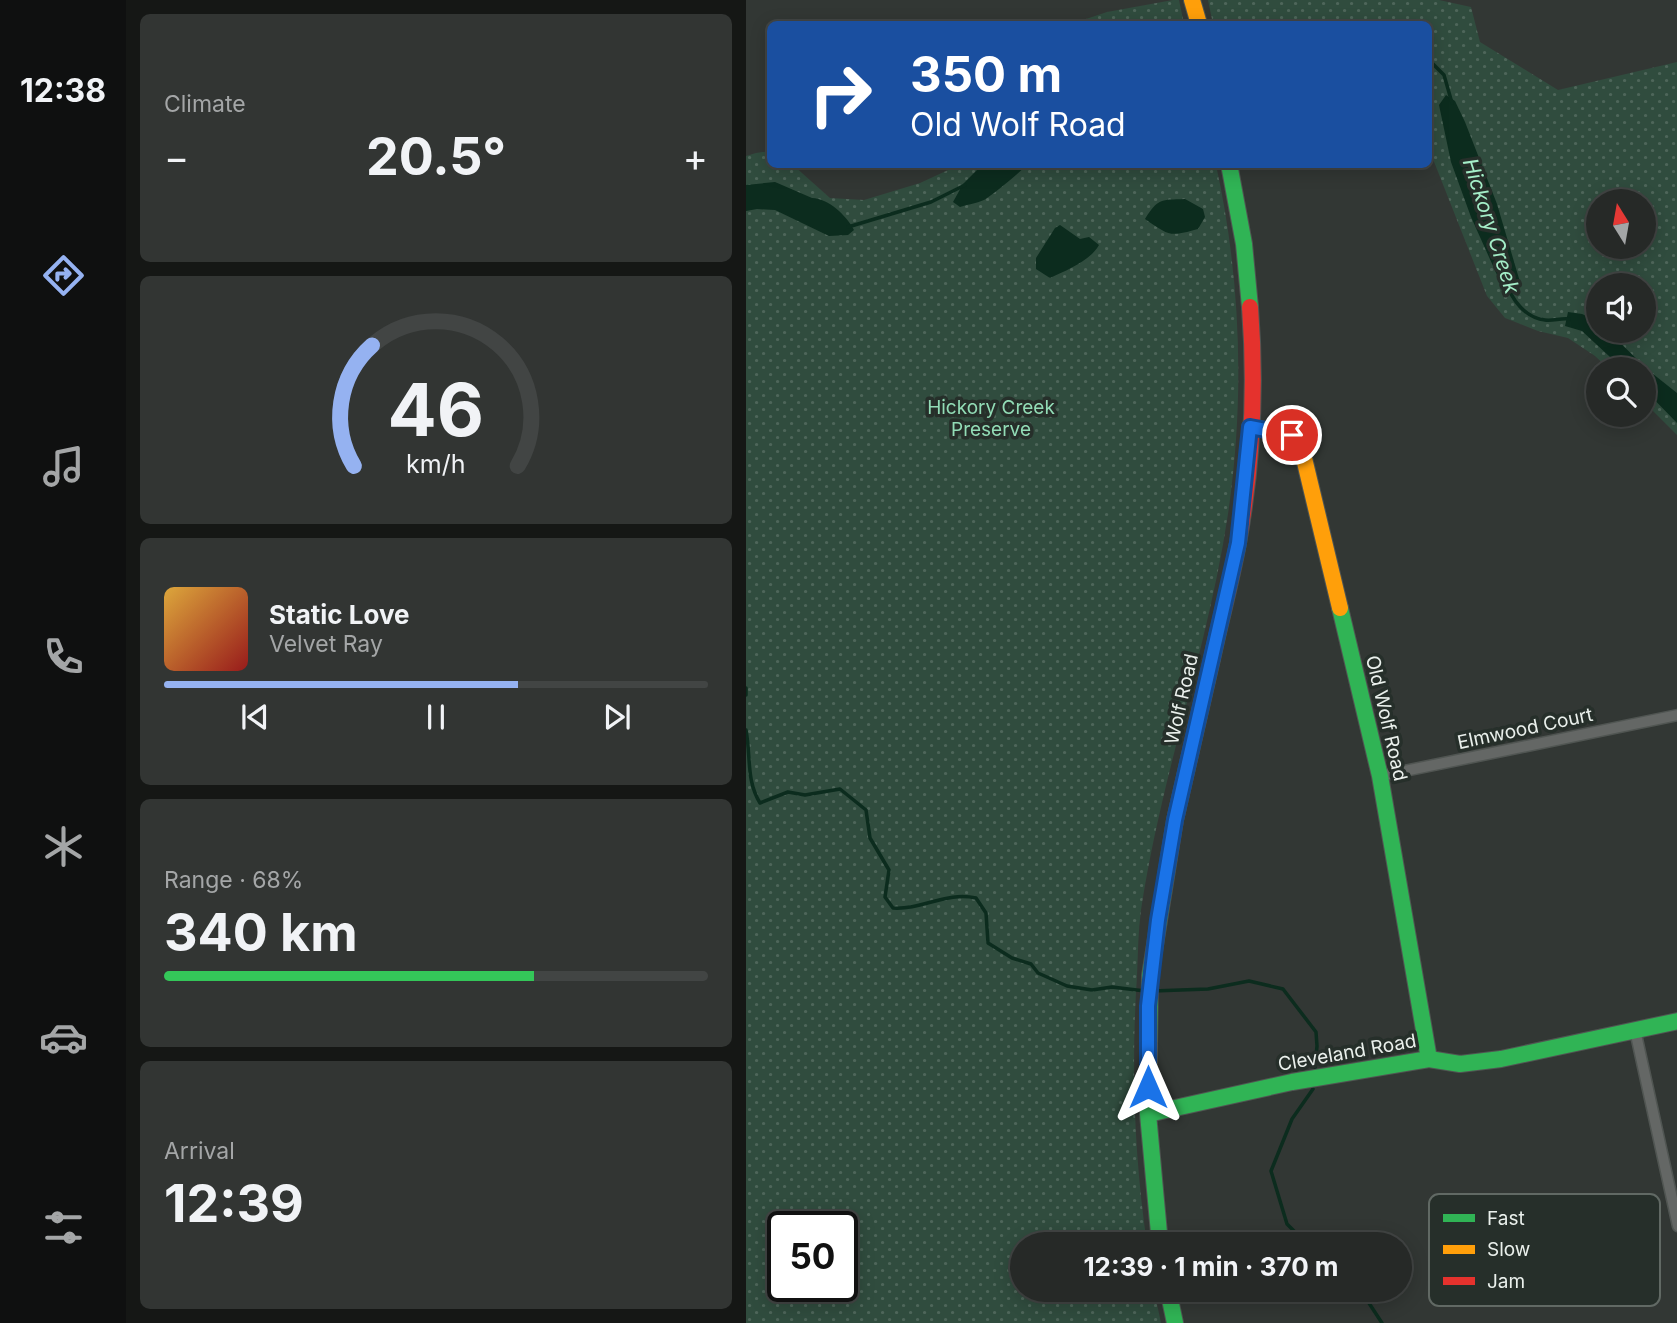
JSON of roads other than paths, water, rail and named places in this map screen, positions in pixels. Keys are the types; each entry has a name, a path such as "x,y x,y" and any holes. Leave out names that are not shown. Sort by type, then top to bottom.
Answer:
{"street":[{"path":"1192,0 1198,21"},
{"name":"Wolf Road","path":"1158,1232 1148,1114 1150,976 1175,820 1238,543 1250,427 1253,345 1244,244 1230,168"},
{"name":"Old Wolf Road","path":"1250,427 1292,435 1303,454 1380,776 1429,1059"},
{"name":"Elmwood Court","path":"1380,776 1678,715"},
{"name":"Cleveland Road","path":"1148,1114 1292,1082 1429,1059 1460,1064 1501,1059 1678,1021"},
{"path":"1634,1030 1678,1226"},
{"path":"1171,1302 1175,1323"}],"water":[{"path":"1446,95 1455,101 1465,122 1497,204 1520,282 1514,288 1498,277 1471,217 1451,162 1439,105"},
{"path":"979,168 1023,168 984,200 960,207 953,202 963,184"},
{"path":"775,182 831,205 854,230 848,235 829,236 775,210 746,211 746,185"},
{"path":"1185,199 1203,209 1205,217 1198,229 1175,234 1160,229 1145,219 1153,207 1161,202"},
{"path":"1060,225 1080,239 1089,237 1099,245 1084,260 1050,278 1036,269 1036,258 1055,228"},
{"path":"1568,312 1586,316 1586,335 1565,326"},
{"path":"1595,343 1620,343 1635,357 1610,357"},
{"path":"1656,376 1677,393 1677,423 1656,401"}],"waterway":[{"name":"Hickory Creek","path":"1432,63 1444,75 1452,103"},
{"name":"Hickory Creek","path":"848,227 931,202 965,185"},
{"name":"Hickory Creek","path":"1506,281 1515,301 1531,316 1545,320 1569,319"},
{"path":"746,688 746,695"},
{"path":"746,730 751,777 760,803 788,792 805,795 840,789 866,810 870,838 889,870 885,897 893,908 955,897 976,898 986,913 988,943 1012,958 1031,964 1038,973 1067,986 1092,990 1112,987 1145,991"},
{"path":"1153,991 1208,989 1249,981 1283,989 1316,1032 1315,1068"},
{"path":"1294,1232 1287,1224 1271,1171 1292,1119 1313,1089"},
{"path":"1368,1302 1382,1323"}],"park label":[{"name":"Hickory Creek Preserve","path":"991,418"}]}
